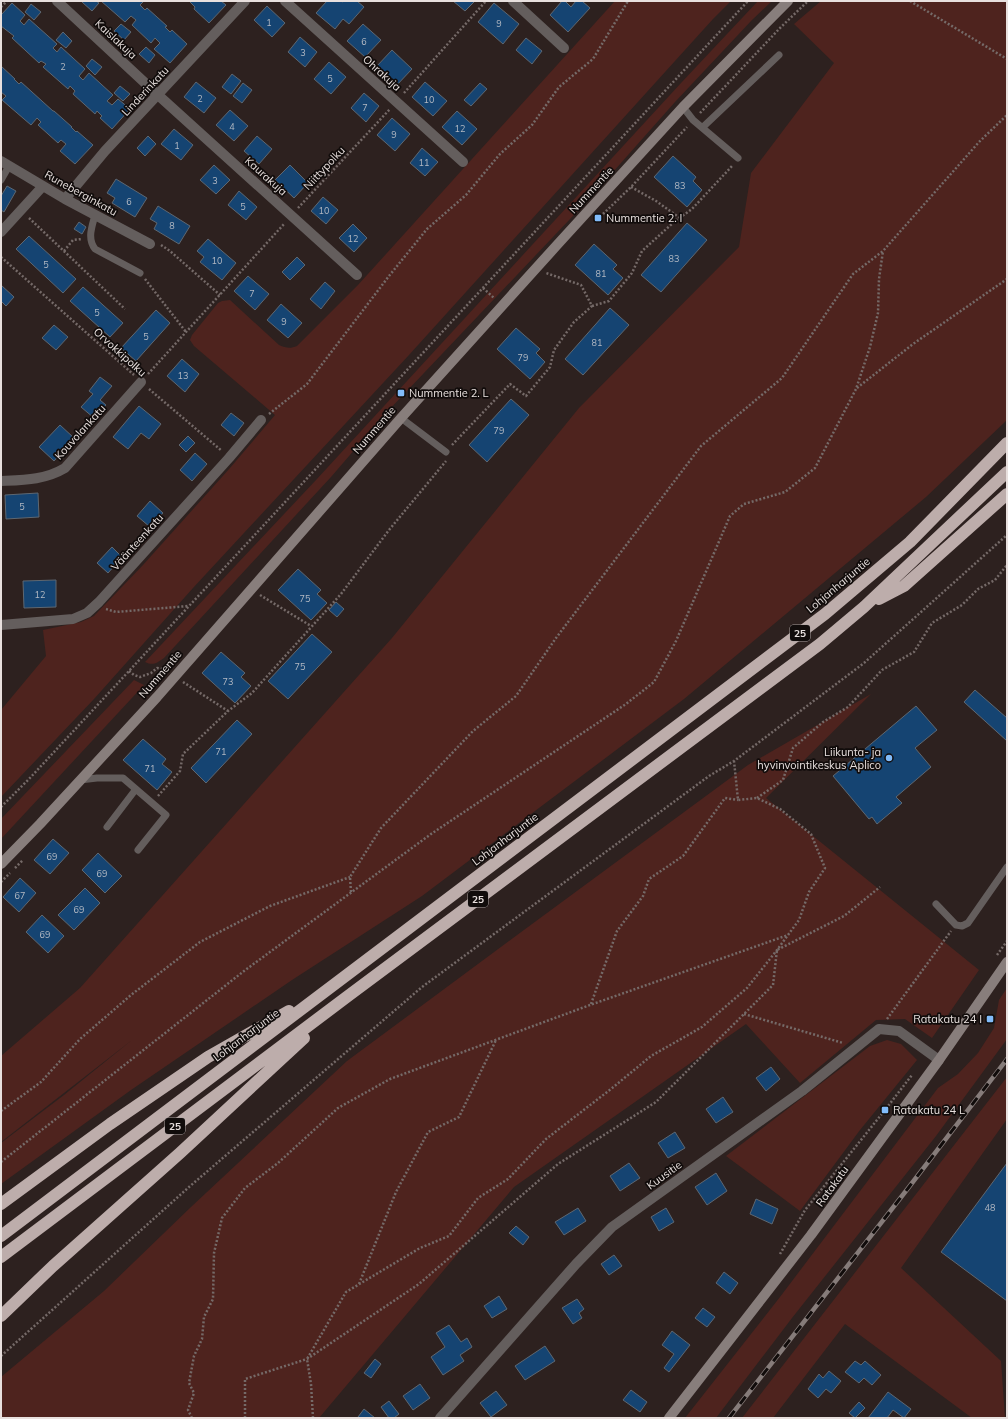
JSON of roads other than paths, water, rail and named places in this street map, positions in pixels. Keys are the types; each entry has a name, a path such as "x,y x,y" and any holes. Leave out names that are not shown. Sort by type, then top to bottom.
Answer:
{"highway":[{"name":"Lohjanharjuntie","path":"1,1236 825,614 910,542 1007,443"},
{"name":"25","path":"1,1257 820,644 864,607 1007,472"},
{"path":"864,607 904,586 1007,494"},
{"path":"1,1204 110,1124 208,1057 335,984"},
{"path":"1,1316 53,1266 235,1102 348,996"}],"street":[{"name":"Kaislakuja","path":"57,1 158,95"},
{"name":"Linderinkatu","path":"65,199 105,151 245,1"},
{"name":"Ohrakuja","path":"285,1 463,162"},
{"path":"513,1 564,48"},
{"name":"Nummentie","path":"1,864 80,780 179,681 401,418 683,108 788,1"},
{"name":"Kaurakuja","path":"158,95 357,275"},
{"name":"Runeberginkatu","path":"5,163 65,199 150,244"},
{"path":"1,232 43,186"},
{"name":"Kouvolankatu","path":"1,481 42,478 55,474 65,468 141,382"},
{"name":"Väänteenkatu","path":"1,625 73,619 87,613 229,458 261,420"},
{"name":"Ratakatu","path":"669,1418 809,1238 939,1060 1007,962"},
{"name":"Kuusitie","path":"440,1418 576,1264 612,1227 802,1091 879,1029 898,1031 939,1060"}],"lane":[{"path":"703,127 779,55"},
{"path":"683,108 693,120 738,158"},
{"path":"1,180 5,163"},
{"path":"96,216 90,237 95,249 140,273"},
{"path":"401,418 446,452"},
{"path":"80,780 97,778 123,778 166,815 138,850"},
{"path":"107,827 136,789"},
{"path":"936,904 956,925 962,926 968,923 1007,867"}],"railway":[{"path":"729,1418 1007,1059"}],"place":[{"name":"Nummentie 2. I","path":"598,218"},
{"name":"Nummentie 2. L","path":"401,393"},
{"name":"Liikunta- ja hyvinvointikeskus Aplico","path":"889,758"},
{"name":"Ratakatu 24 I","path":"990,1019"},
{"name":"Ratakatu 24 L","path":"885,1110"}]}
